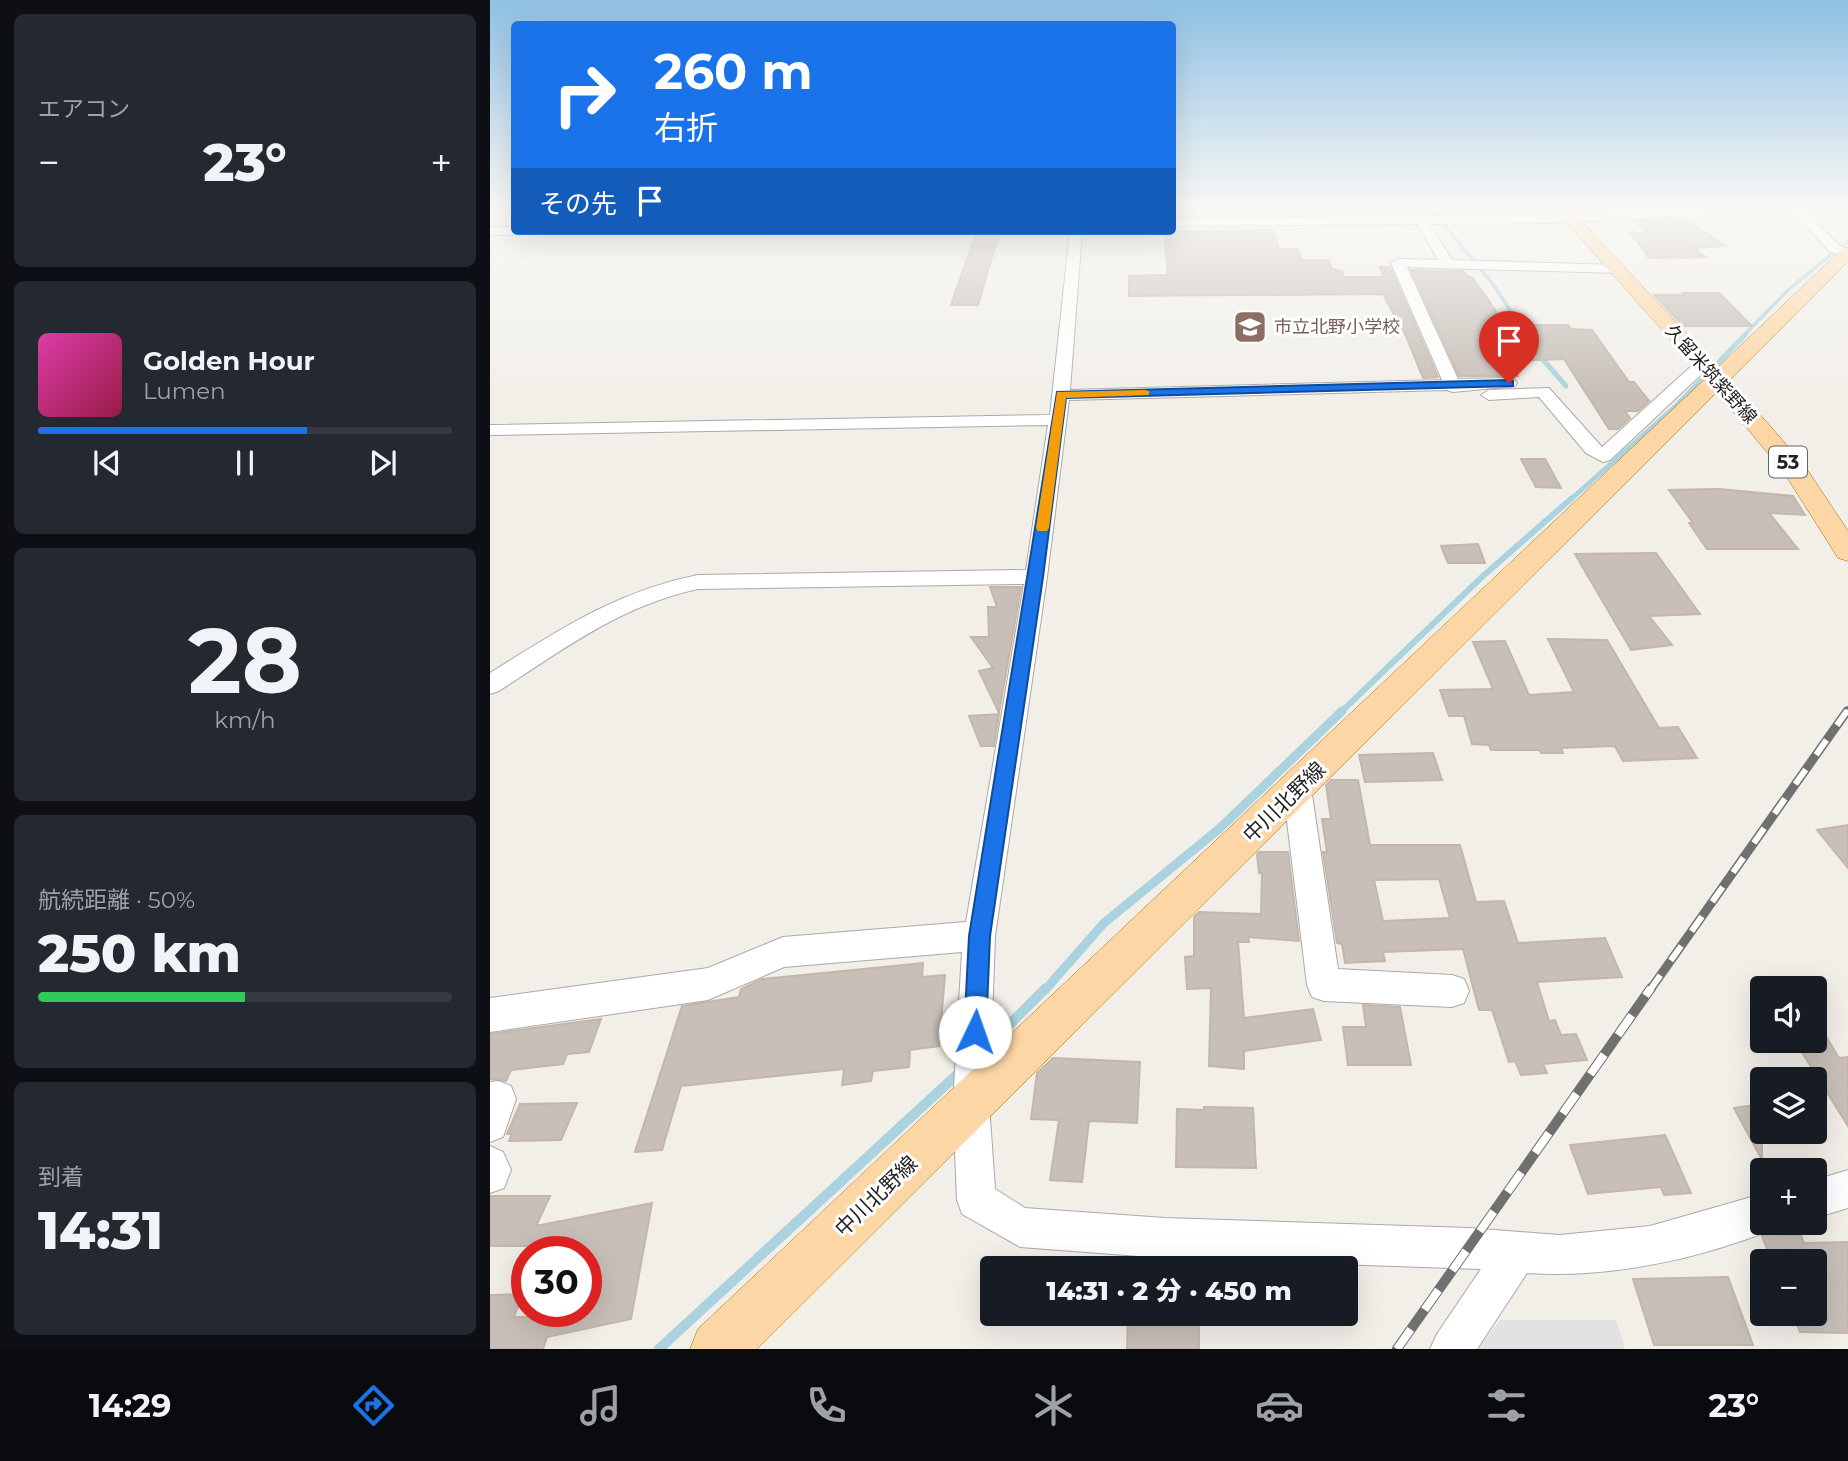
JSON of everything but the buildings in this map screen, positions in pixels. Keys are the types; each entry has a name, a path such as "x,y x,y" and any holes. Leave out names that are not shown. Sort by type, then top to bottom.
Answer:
{"main road":[{"name":"久留米筑紫野線","path":"1618,271 1710,371 1795,470 1848,552"},
{"name":"中川北野線","path":"718,1349 972,1090 1297,788 1710,371 1797,301 1826,271"}],"street":[{"path":"1072,271 1061,395 1036,577 979,936 972,1090 976,1200 1020,1227 1166,1238 1560,1255 1650,1246 1750,1217"},
{"path":"1401,271 1452,387"},
{"path":"1417,387 1425,399 1543,392 1592,449 1603,456 1710,371"},
{"path":"1061,395 1452,387 1509,383"},
{"path":"490,430 1057,420"},
{"path":"490,685 611,609 678,585 698,582 1036,577"},
{"path":"1297,788 1324,985 1452,991"},
{"path":"490,1015 708,984 783,952 979,936"},
{"path":"490,1100 498,1099 490,1124"},
{"path":"490,1165 490,1174"},
{"path":"1827,1195 1848,1189"},
{"path":"1452,1349 1517,1252"}],"shaded area":[{"path":"1500,1320 1616,1320 1625,1349 1478,1349"}],"waterway":[{"path":"1482,271 1525,333"},
{"path":"1744,335 1787,291 1811,271"},
{"path":"1570,500 1676,406 1746,334"},
{"path":"1539,355 1566,386"},
{"path":"1340,713 1483,576 1572,498"},
{"path":"1045,990 1104,923 1219,829 1342,711"},
{"path":"986,1048 1046,988"},
{"path":"659,1349 962,1070"}],"railway":[{"path":"1650,990 1847,711"},
{"path":"1397,1349 1651,988"}],"slow traffic":[{"path":"1043,528 1061,395 1145,393"}],"place":[{"name":"市立北野小学校","path":"1250,327"}],"route":[{"path":"975,1032 979,936 1036,577 1061,395 1452,387 1509,383"}]}
